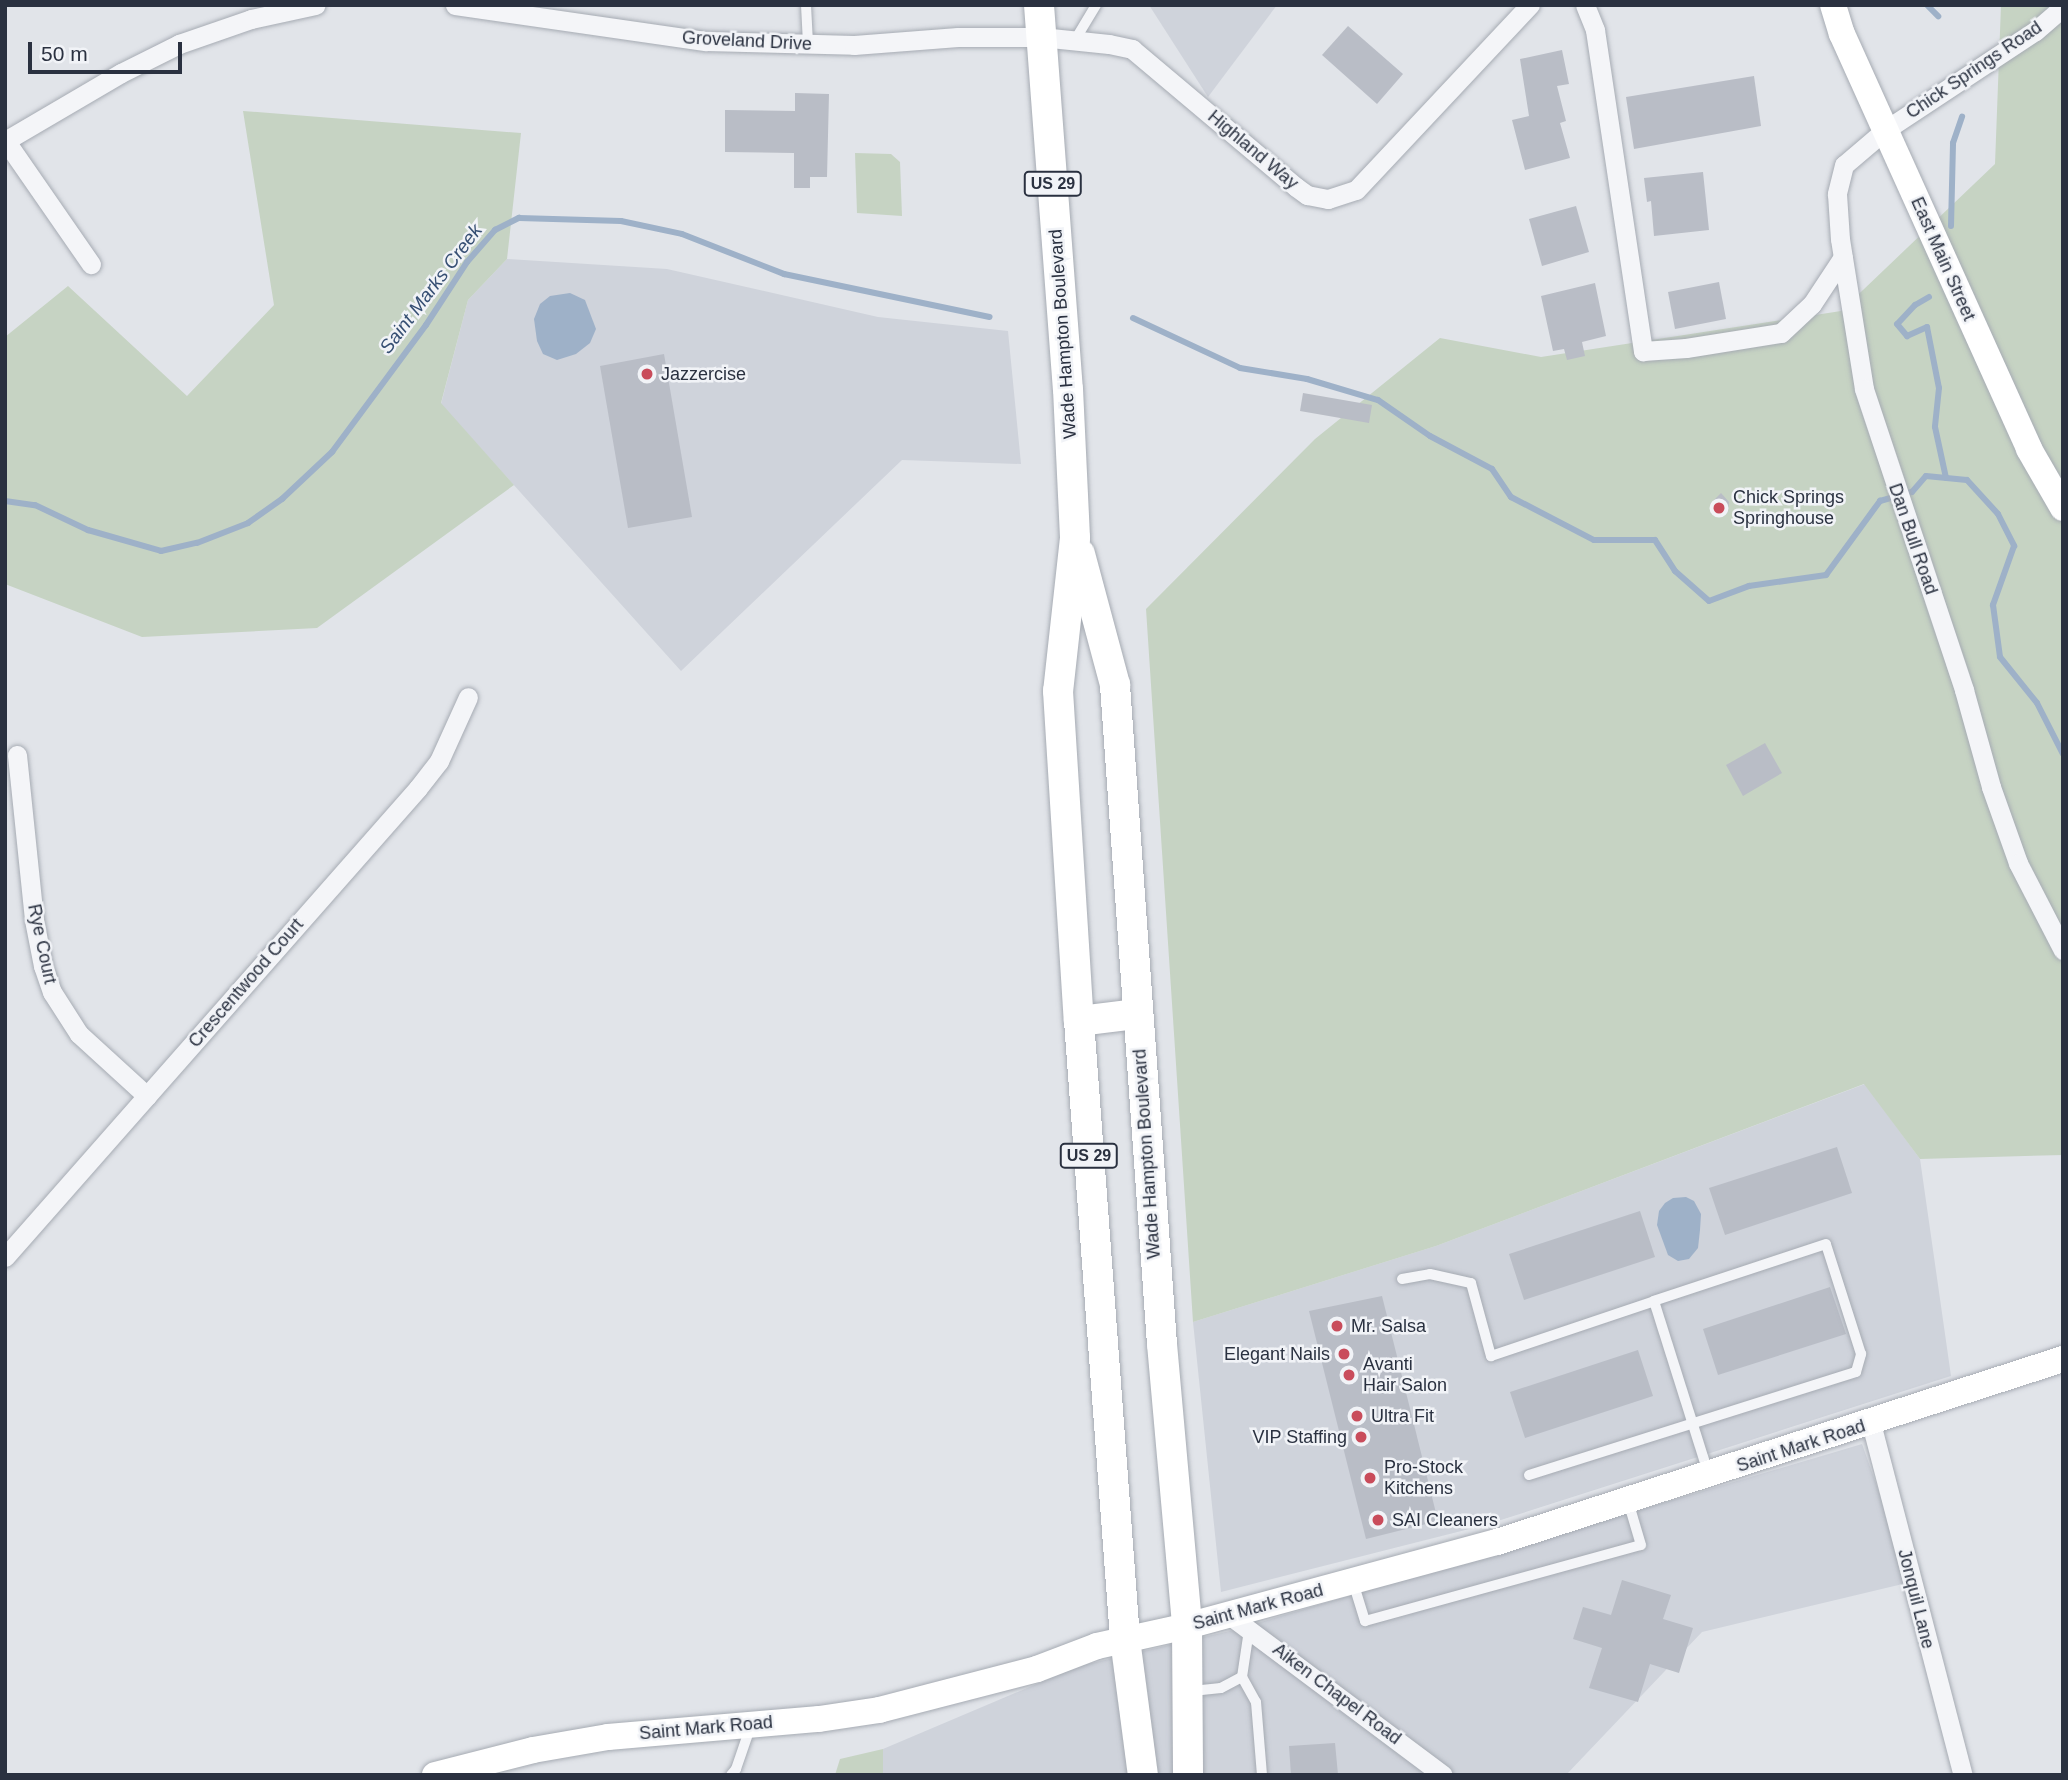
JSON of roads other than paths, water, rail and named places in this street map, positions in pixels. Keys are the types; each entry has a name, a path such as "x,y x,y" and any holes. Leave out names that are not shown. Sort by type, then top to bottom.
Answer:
{"main road":[{"name":"Wade Hampton Boulevard","path":"1039,5 1066,363 1075,538 1058,691 1079,1021 1125,1639 1143,1775"},
{"name":"Wade Hampton Boulevard","path":"1075,538 1115,685 1137,1014 1187,1626 1188,1775"},
{"path":"1079,1021 1137,1014"}],"street":[{"path":"91,264 5,141 121,73 179,44 251,19 316,5"},
{"name":"Groveland Drive","path":"455,5 706,41 853,45 958,37 1041,37"},
{"name":"Highland Way","path":"1041,37 1132,49 1296,187 1307,195 1328,200 1348,195 1364,183 1530,5"},
{"path":"1586,5 1595,30 1643,351 1686,348 1781,333 1812,304 1843,257"},
{"name":"East Main Street","path":"1833,5 1842,34 1884,131 2029,449 2063,508"},
{"name":"Chick Springs Road","path":"1884,131 2035,31 2063,7"},
{"name":"Dan Bull Road","path":"1884,131 1844,165 1837,194 1857,358 1895,488 1964,690 1990,787 2018,863 2063,950"},
{"name":"Crescentwood Court","path":"5,1257 418,788 439,761 468,697"},
{"name":"Rye Court","path":"17,755 34,920 43,966 52,992 79,1034 147,1096"},
{"name":"Saint Mark Road","path":"435,1775 533,1750 608,1737 879,1710 1037,1669 1125,1639 1187,1626 1239,1622 1353,1581 1709,1476 2063,1359"},
{"name":"Jonquil Lane","path":"1871,1423 1963,1775"},
{"name":"Aiken Chapel Road","path":"1239,1622 1443,1775"}],"lane":[{"path":"806,5 808,45"},
{"path":"1074,40 1096,5"},
{"path":"1402,1279 1430,1274 1471,1283 1491,1356 1826,1244 1861,1354 1856,1371 1529,1475"},
{"path":"1654,1301 1709,1476"},
{"path":"1353,1581 1365,1621 1641,1545 1629,1501"},
{"path":"1239,1622 1242,1676 1256,1702 1262,1775"},
{"path":"1188,1692 1221,1688 1242,1676"},
{"path":"731,1775 751,1724"}],"water":[{"path":"570,293 585,300 596,329 590,343 576,354 557,360 543,354 537,341 534,319 540,304 550,296"},
{"path":"1686,1197 1694,1201 1701,1214 1698,1248 1689,1259 1678,1261 1668,1255 1657,1225 1659,1211 1665,1203 1673,1198"}],"waterway":[{"path":"1927,5 1938,16"},
{"path":"1951,226 1953,143 1962,117"},
{"name":"Saint Marks Creek","path":"5,501 35,505 88,530 161,551 197,543 248,523 282,499 332,452 426,325 467,262 495,230 519,218 621,221 682,234 784,274 990,317"},
{"path":"1929,297 1915,305 1897,324 1907,336 1927,327 1939,388 1935,427 1946,478"},
{"name":"Saint Marks Creek","path":"1133,318 1240,368 1307,379 1378,400 1430,436 1492,469 1511,497 1594,540 1655,540 1675,571 1709,601 1749,586 1826,575 1880,501 1912,492 1926,476 1967,480 1998,514 2014,546 1993,605 2000,657 2037,703 2063,754"}],"place":[{"name":"Jazzercise","path":"647,374"},
{"name":"Chick Springs Springhouse","path":"1719,508"},
{"name":"Mr. Salsa","path":"1337,1326"},
{"name":"Elegant Nails","path":"1344,1354"},
{"name":"Avanti Hair Salon","path":"1349,1375"},
{"name":"Ultra Fit","path":"1357,1416"},
{"name":"VIP Staffing","path":"1361,1437"},
{"name":"Pro-Stock Kitchens","path":"1370,1478"},
{"name":"SAI Cleaners","path":"1378,1520"}]}
